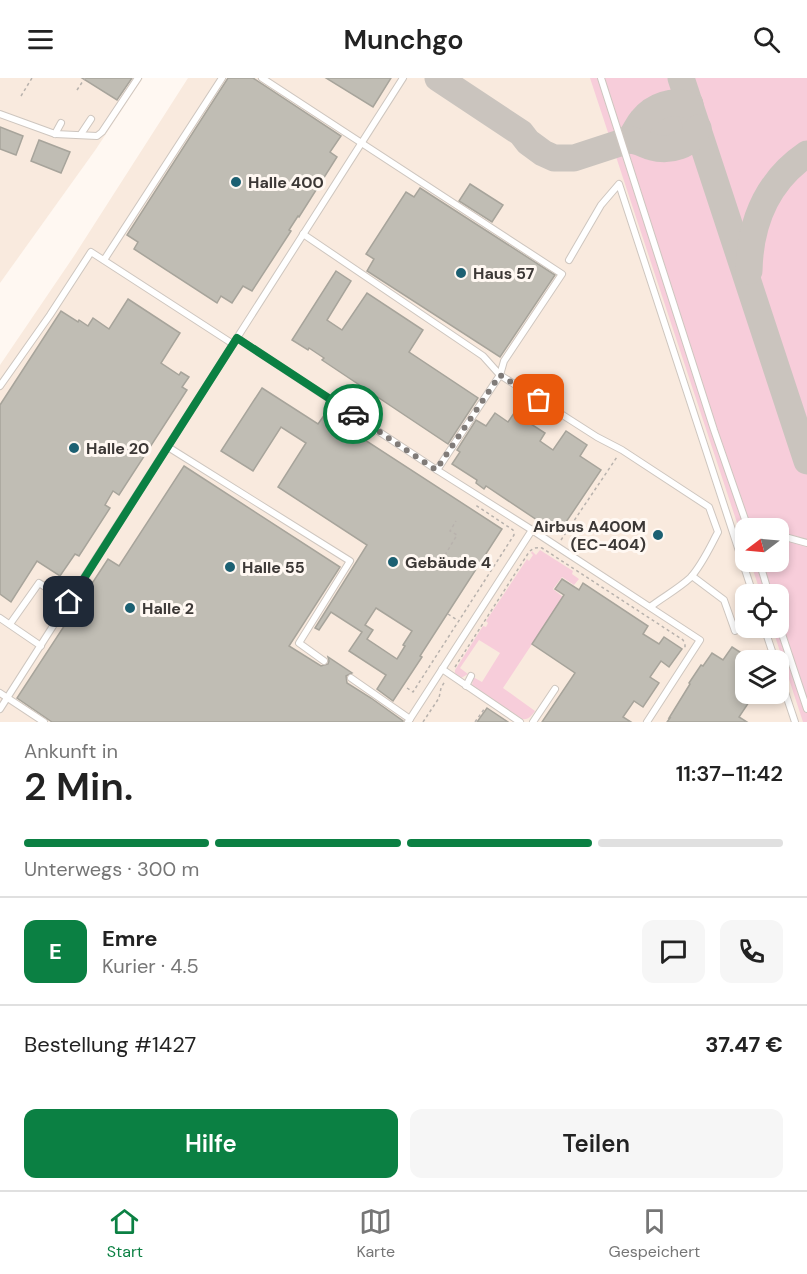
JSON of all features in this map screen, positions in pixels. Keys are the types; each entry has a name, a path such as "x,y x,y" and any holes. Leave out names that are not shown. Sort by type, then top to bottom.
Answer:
{"lane":[{"path":"0,114 55,134 97,136 138,78"},
{"path":"104,261 222,78"},
{"path":"262,78 562,274 504,361 500,375 436,470"},
{"path":"0,709 403,78"},
{"path":"601,78 744,518"},
{"path":"81,134 91,119"},
{"path":"55,134 61,123"},
{"path":"569,260 601,206 619,184 750,584"},
{"path":"303,234 483,356 500,375 709,507 718,532 705,555 692,576 650,607"},
{"path":"0,386 50,315 90,252 235,341 700,640 647,722"},
{"path":"168,447 350,561 298,643 324,661"},
{"path":"351,678 409,721 532,530"},
{"path":"789,538 807,543"},
{"path":"692,576 724,600 735,631"},
{"path":"10,624 39,583 69,602"},
{"path":"0,618 41,646"},
{"path":"783,638 807,709"},
{"path":"442,669 520,722"},
{"path":"466,686 471,676"},
{"path":"533,722 555,689"},
{"path":"0,693 44,722"},
{"path":"789,704 795,722"}],"path":[{"path":"21,96 32,78"},
{"path":"77,90 85,78"},
{"path":"557,546 622,450"},
{"path":"492,522 495,518"},
{"path":"445,555 457,535 450,531 456,521"},
{"path":"407,688 413,692 514,535"},
{"path":"423,722 439,698 441,687 533,549 538,548 551,554 683,640 685,644 683,654"},
{"path":"430,561 439,557"},
{"path":"448,614 458,621"},
{"path":"475,722 489,701"}],"shaded area":[{"path":"0,78 143,78 96,149 0,283"},
{"path":"188,78 807,78 807,722 0,722 0,365 74,256"},
{"path":"590,78 807,78 807,722 803,722 789,679 789,650 780,650 776,638 789,638 789,584 758,584 754,572 789,572 789,518 735,518"},
{"path":"540,550 573,571 572,574 579,579 574,585 562,577 553,589 563,597 503,688 535,711 528,718 522,719 472,686 473,677 482,682 500,653 479,640 460,668 468,674 461,678 455,670 483,626 486,627 488,623 486,621 527,559 529,561 533,555 532,551 536,555"}],"building":[{"path":"82,78 132,78 117,100"},
{"name":"Halle 400","path":"228,78 253,78 341,136 330,152 337,157 252,291 243,286 232,303 221,296 217,303 134,249 138,242 127,235"},
{"path":"326,78 391,78 373,107"},
{"path":"0,127 23,136 16,155 0,149"},
{"path":"39,140 70,152 61,173 31,161"},
{"path":"470,184 503,205 492,222 459,201"},
{"name":"Haus 57","path":"420,188 555,275 500,357 367,271 374,259 366,254 406,192 414,197"},
{"path":"336,271 351,281 327,320 342,330 367,293 423,330 409,352 478,398 448,444 322,360 324,358 309,348 308,350 292,340"},
{"name":"Halle 20","path":"128,299 180,333 161,363 179,375 181,372 189,377 182,387 187,390 119,495 113,491 105,505 110,508 79,556 75,554 60,576 37,561 11,602 0,594 0,405 61,311 88,326 93,318 109,329"},
{"path":"262,388 318,424 325,414 502,529 393,701 377,689 386,675 349,651 362,632 331,612 319,630 315,628 367,545 278,487 306,443 281,427 253,471 221,451","holes":["376,608 412,631 397,659 367,639 373,630 365,625"]},
{"path":"495,413 508,422 514,413 545,433 540,441 553,450 566,431 587,445 580,456 601,470 558,534 486,486 484,489 476,483 477,480 452,464 460,452 457,450 476,420 486,426"},
{"path":"184,466 340,567 289,646 321,666 328,664 328,657 352,673 346,676 347,683 403,722 52,722 17,698 108,559 119,566"},
{"path":"562,579 579,590 583,583 648,626 643,634 659,644 664,637 682,649 669,667 661,661 650,677 659,683 643,707 634,701 623,717 631,722 542,722 575,673 532,644 564,595 555,589"},
{"path":"732,647 737,650 735,704 748,704 739,717 747,722 667,722 701,665 703,666 712,653 723,660"},
{"path":"487,708 508,722 477,722"}],"taxiway":[{"path":"438,78 521,133 528,142 543,153 554,158 574,158 678,124 688,112 690,104"},
{"path":"681,78 807,461"},
{"path":"628,140 642,120 658,107 671,103 690,106"},
{"path":"629,140 659,148 672,148 691,139 698,128"},
{"path":"749,271 753,236 763,205 781,177 807,154"}],"way so far":[{"path":"353,414 436,470 500,375 539,400"}],"place":[{"name":"Halle 400","path":"236,182"},
{"name":"Haus 57","path":"461,273"},
{"name":"Halle 20","path":"74,448"},
{"name":"Airbus A400M (EC-404)","path":"658,535"},
{"name":"Gebäude 4","path":"393,562"},
{"name":"Halle 55","path":"230,567"},
{"name":"Halle 2","path":"130,608"}],"route":[{"path":"69,602 237,338 353,414"}]}
